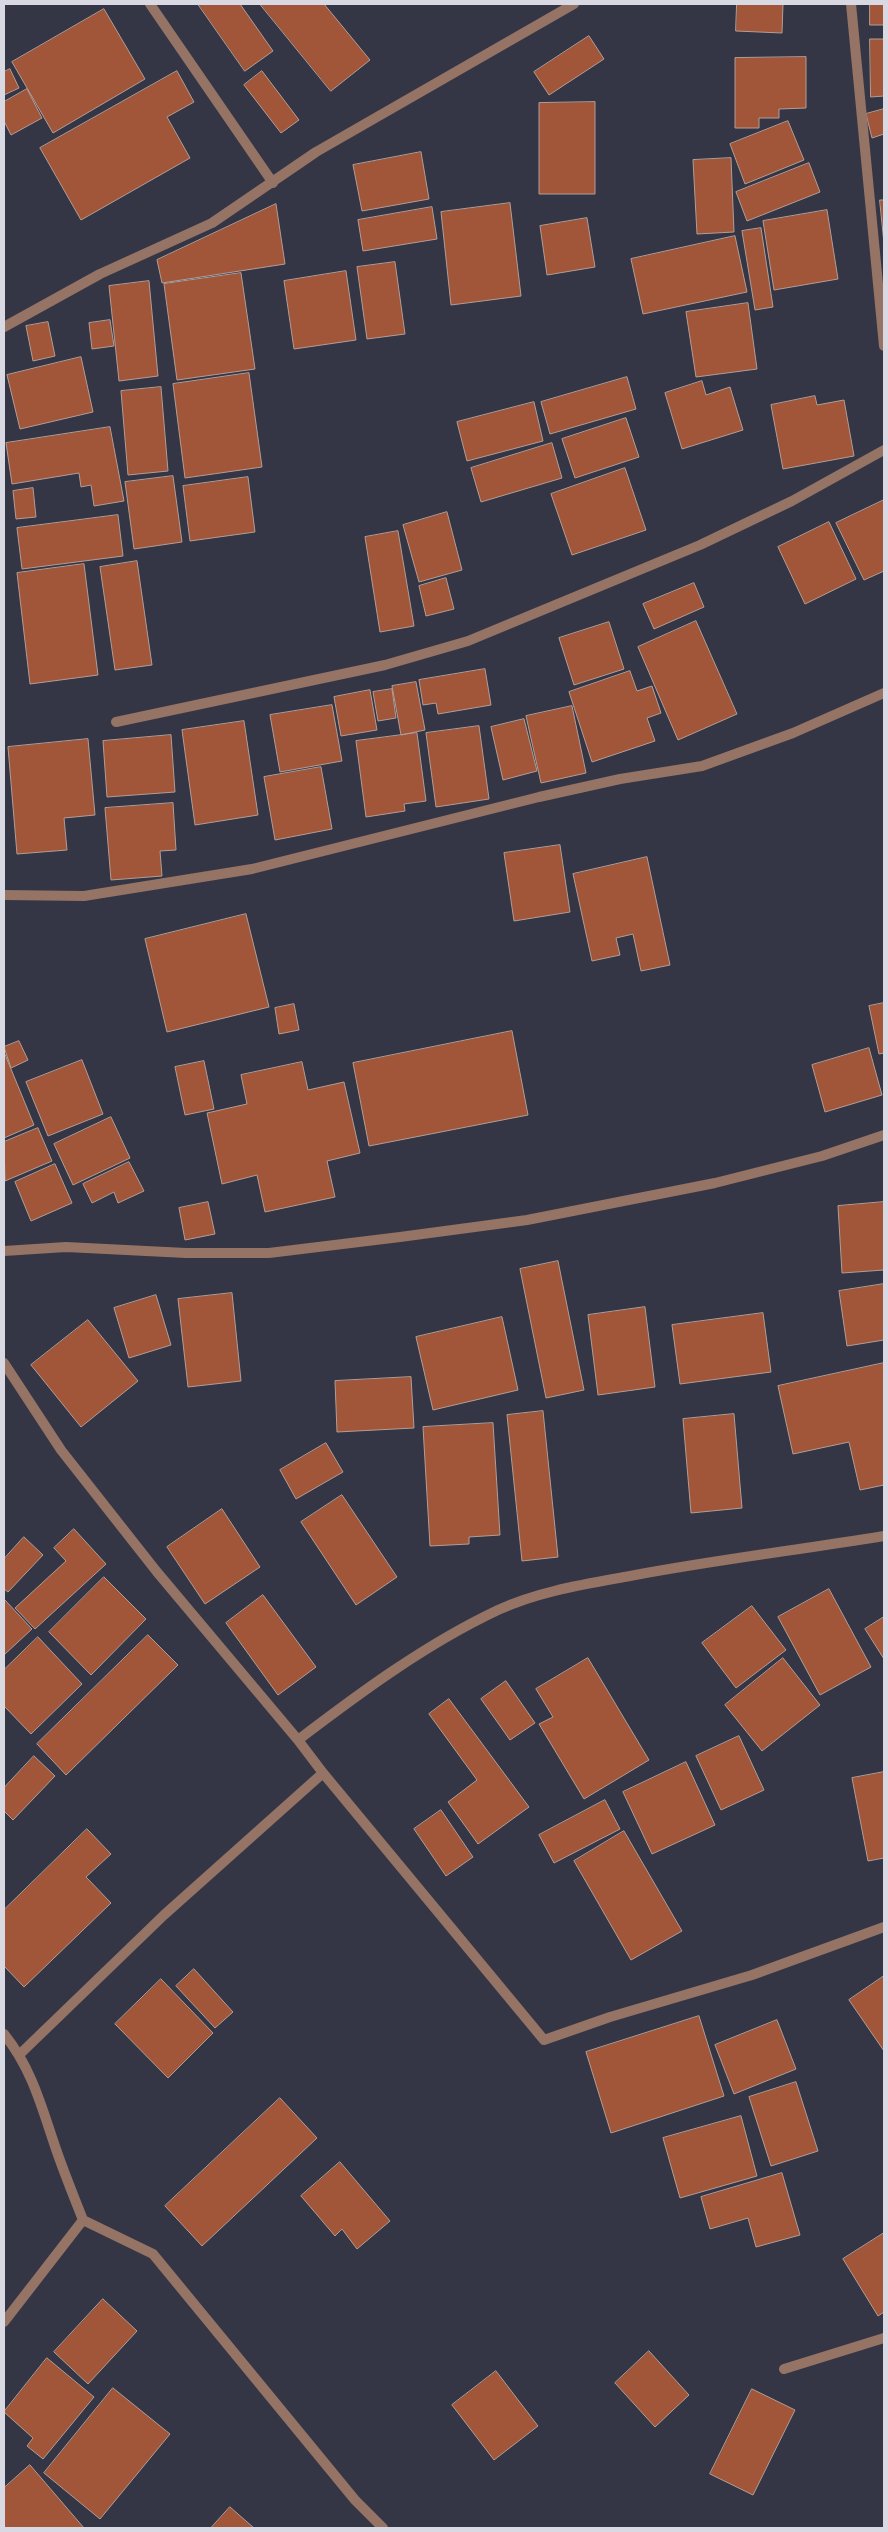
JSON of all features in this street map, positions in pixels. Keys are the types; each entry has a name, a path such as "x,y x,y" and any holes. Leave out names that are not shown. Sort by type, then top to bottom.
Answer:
{"street":[{"path":"150,4 273,183"},
{"path":"4,327 100,274 212,223 316,152 574,4"},
{"path":"851,4 884,346"},
{"path":"116,722 385,665 468,641 700,545 792,501 884,450"},
{"path":"4,895 84,896 252,869 539,797 620,779 702,766 793,733 884,693"},
{"path":"4,1251 66,1247 186,1253 269,1253 400,1237 527,1220 715,1183 822,1156 884,1135"},
{"path":"4,1362 61,1450 157,1572 298,1740 323,1773 544,2040 610,2017 752,1975 884,1927"},
{"path":"298,1740 382,1678 450,1635 499,1610 539,1596 715,1560 884,1536"},
{"path":"20,2054 164,1915 323,1773"},
{"path":"4,2034 20,2054 43,2106 56,2152 83,2220 153,2254 355,2500 383,2528"},
{"path":"4,2322 83,2220"},
{"path":"784,2369 884,2338"}],"building":[{"path":"198,4 240,4 273,51 245,71"},
{"path":"260,4 324,4 370,60 331,91"},
{"path":"737,4 783,4 782,33 736,31"},
{"path":"870,4 884,4 884,25 870,25"},
{"path":"104,9 145,79 53,133 12,62"},
{"path":"589,36 604,59 549,95 534,72"},
{"path":"870,39 884,39 884,96 871,97"},
{"path":"806,57 806,108 779,109 779,118 759,118 759,128 735,128 735,58"},
{"path":"10,69 19,88 4,95 4,72"},
{"path":"177,71 194,102 167,117 190,158 81,220 40,148"},
{"path":"262,71 299,120 281,133 244,85"},
{"path":"27,89 42,118 11,135 4,121 4,102"},
{"path":"595,102 595,194 539,194 539,103"},
{"path":"884,109 884,134 872,138 866,114"},
{"path":"788,121 804,160 745,184 730,144"},
{"path":"421,152 429,199 362,211 353,165"},
{"path":"731,158 734,232 697,234 693,160"},
{"path":"809,163 820,192 747,221 736,192"},
{"path":"880,200 884,200 884,243"},
{"path":"510,203 521,296 451,305 441,212"},
{"path":"276,204 285,264 162,283 157,260"},
{"path":"432,207 437,239 363,251 358,220"},
{"path":"827,210 838,279 774,290 763,221"},
{"path":"587,218 595,267 547,275 540,226"},
{"path":"761,228 773,307 755,310 742,231"},
{"path":"735,236 747,292 643,314 631,259"},
{"path":"395,262 405,334 367,339 357,267"},
{"path":"346,271 356,340 294,349 284,281"},
{"path":"241,273 255,369 177,380 164,284"},
{"path":"149,281 158,376 119,381 109,286"},
{"path":"748,303 757,369 696,377 686,312"},
{"path":"110,320 114,346 92,349 89,323"},
{"path":"48,322 55,356 33,361 26,326"},
{"path":"81,357 93,412 20,429 7,375"},
{"path":"249,373 262,467 185,478 173,384"},
{"path":"627,377 636,409 550,434 541,402"},
{"path":"702,381 706,395 730,387 743,430 682,449 665,393"},
{"path":"161,387 168,471 128,475 121,391"},
{"path":"815,396 817,405 844,400 854,456 783,469 771,405"},
{"path":"534,402 543,441 467,461 457,422"},
{"path":"626,418 639,457 575,478 562,439"},
{"path":"110,427 124,501 94,506 91,485 81,487 79,473 12,484 6,443"},
{"path":"552,443 562,478 481,502 471,468"},
{"path":"625,468 646,530 572,555 551,494"},
{"path":"173,476 182,542 134,549 125,482"},
{"path":"248,477 255,532 190,541 183,486"},
{"path":"33,488 36,517 16,519 13,491"},
{"path":"884,500 884,571 864,580 836,523"},
{"path":"447,512 462,570 419,582 403,525"},
{"path":"118,515 123,556 22,569 17,528"},
{"path":"829,522 856,579 805,604 778,547"},
{"path":"398,531 414,626 380,632 365,537"},
{"path":"137,561 152,665 115,670 100,567"},
{"path":"84,564 98,675 30,684 17,573"},
{"path":"446,578 454,609 426,616 419,586"},
{"path":"694,583 704,607 654,629 643,604"},
{"path":"696,621 737,714 678,740 638,647"},
{"path":"609,622 624,669 574,685 559,638"},
{"path":"485,669 491,705 438,714 436,703 423,705 419,680"},
{"path":"630,671 637,691 652,686 661,713 647,718 655,741 592,762 569,692"},
{"path":"416,682 425,730 401,735 392,686"},
{"path":"392,689 396,718 378,721 373,692"},
{"path":"370,690 377,730 341,736 334,697"},
{"path":"332,705 342,761 280,772 270,715"},
{"path":"572,706 586,773 541,783 526,716"},
{"path":"524,719 537,771 503,780 491,727"},
{"path":"244,721 258,815 195,825 182,730"},
{"path":"479,726 489,799 436,807 426,733"},
{"path":"417,733 426,801 404,804 405,811 366,817 356,741"},
{"path":"171,735 175,792 107,797 103,741"},
{"path":"88,739 95,815 64,818 67,850 17,854 8,747"},
{"path":"321,767 332,829 275,840 264,777"},
{"path":"173,803 176,850 160,851 162,876 111,880 105,808"},
{"path":"560,845 570,912 514,921 504,853"},
{"path":"647,857 670,965 641,971 633,934 616,938 620,955 592,961 573,874"},
{"path":"246,914 269,1007 167,1032 145,939"},
{"path":"884,1003 884,1053 879,1054 869,1006"},
{"path":"294,1004 299,1030 279,1034 275,1008"},
{"path":"512,1031 528,1115 369,1146 353,1063"},
{"path":"19,1041 28,1060 11,1068 4,1047"},
{"path":"869,1048 882,1095 825,1112 812,1065"},
{"path":"4,1052 34,1125 4,1138"},
{"path":"82,1060 103,1114 48,1136 26,1082"},
{"path":"204,1061 214,1109 185,1115 175,1067"},
{"path":"302,1062 308,1090 344,1082 360,1153 327,1161 335,1197 265,1212 257,1175 222,1184 207,1113 247,1104 241,1075"},
{"path":"111,1117 130,1158 73,1185 54,1144"},
{"path":"38,1128 52,1161 5,1181 4,1142"},
{"path":"129,1162 144,1191 118,1203 114,1192 92,1203 83,1184"},
{"path":"55,1164 72,1203 31,1221 15,1182"},
{"path":"208,1202 215,1234 185,1240 179,1208"},
{"path":"884,1202 884,1270 842,1273 838,1206"},
{"path":"558,1261 584,1390 546,1398 520,1269"},
{"path":"884,1284 884,1340 847,1346 839,1291"},
{"path":"232,1293 241,1381 188,1387 178,1299"},
{"path":"156,1295 171,1345 129,1358 114,1308"},
{"path":"645,1307 655,1387 598,1395 588,1315"},
{"path":"763,1313 771,1372 680,1384 672,1325"},
{"path":"502,1317 518,1390 433,1410 416,1337"},
{"path":"88,1320 138,1381 81,1427 31,1365"},
{"path":"884,1363 884,1485 860,1490 849,1442 793,1454 778,1386"},
{"path":"411,1377 414,1428 337,1432 335,1381"},
{"path":"543,1411 558,1557 522,1561 507,1415"},
{"path":"734,1414 742,1508 691,1513 683,1419"},
{"path":"493,1423 500,1535 469,1537 469,1544 430,1546 423,1427"},
{"path":"326,1443 343,1472 296,1499 280,1470"},
{"path":"342,1495 397,1577 356,1605 301,1522"},
{"path":"222,1509 260,1567 205,1604 167,1547"},
{"path":"74,1529 106,1564 35,1629 15,1608 66,1561 54,1548"},
{"path":"24,1537 43,1555 8,1592 4,1589 4,1559"},
{"path":"104,1577 146,1619 91,1675 49,1632"},
{"path":"829,1589 871,1667 820,1695 778,1617"},
{"path":"263,1595 316,1667 278,1695 226,1623"},
{"path":"4,1599 32,1629 4,1655"},
{"path":"752,1606 786,1650 736,1688 702,1643"},
{"path":"884,1617 884,1659 865,1629"},
{"path":"148,1635 178,1665 66,1775 37,1744"},
{"path":"38,1637 82,1684 31,1734 4,1706 4,1670"},
{"path":"588,1658 649,1760 584,1799 539,1724 553,1717 536,1689"},
{"path":"783,1658 820,1705 762,1751 725,1705"},
{"path":"506,1681 535,1723 510,1740 481,1699"},
{"path":"449,1699 529,1807 478,1844 448,1802 477,1780 429,1714"},
{"path":"739,1736 764,1790 721,1810 696,1756"},
{"path":"34,1756 55,1776 13,1820 4,1811 4,1788"},
{"path":"686,1762 715,1825 652,1854 623,1792"},
{"path":"884,1772 884,1858 868,1861 852,1778"},
{"path":"605,1800 620,1829 554,1863 539,1835"},
{"path":"441,1810 473,1857 446,1876 414,1829"},
{"path":"87,1829 111,1854 86,1877 111,1903 24,1987 4,1966 4,1910"},
{"path":"624,1831 682,1931 631,1960 574,1861"},
{"path":"194,1969 233,2012 215,2028 176,1986"},
{"path":"884,1976 884,2051 849,2000"},
{"path":"161,1979 213,2033 168,2078 115,2024"},
{"path":"699,2016 724,2096 611,2133 586,2052"},
{"path":"777,2020 796,2069 734,2094 715,2045"},
{"path":"796,2082 818,2151 771,2166 749,2097"},
{"path":"280,2098 317,2138 202,2246 165,2206"},
{"path":"741,2116 757,2176 680,2198 663,2138"},
{"path":"340,2162 390,2221 357,2249 342,2229 335,2236 301,2196"},
{"path":"782,2173 800,2235 756,2247 748,2218 710,2229 701,2197"},
{"path":"884,2233 884,2312 878,2316 843,2259"},
{"path":"103,2299 137,2331 88,2384 54,2352"},
{"path":"649,2351 689,2395 655,2427 615,2383"},
{"path":"47,2358 94,2397 43,2459 27,2446 33,2438 4,2412"},
{"path":"496,2371 538,2426 494,2460 452,2405"},
{"path":"113,2388 170,2434 100,2519 44,2473"},
{"path":"752,2389 795,2410 753,2495 710,2474"},
{"path":"30,2465 84,2528 4,2528 4,2488"},
{"path":"230,2507 254,2528 211,2528"}]}
